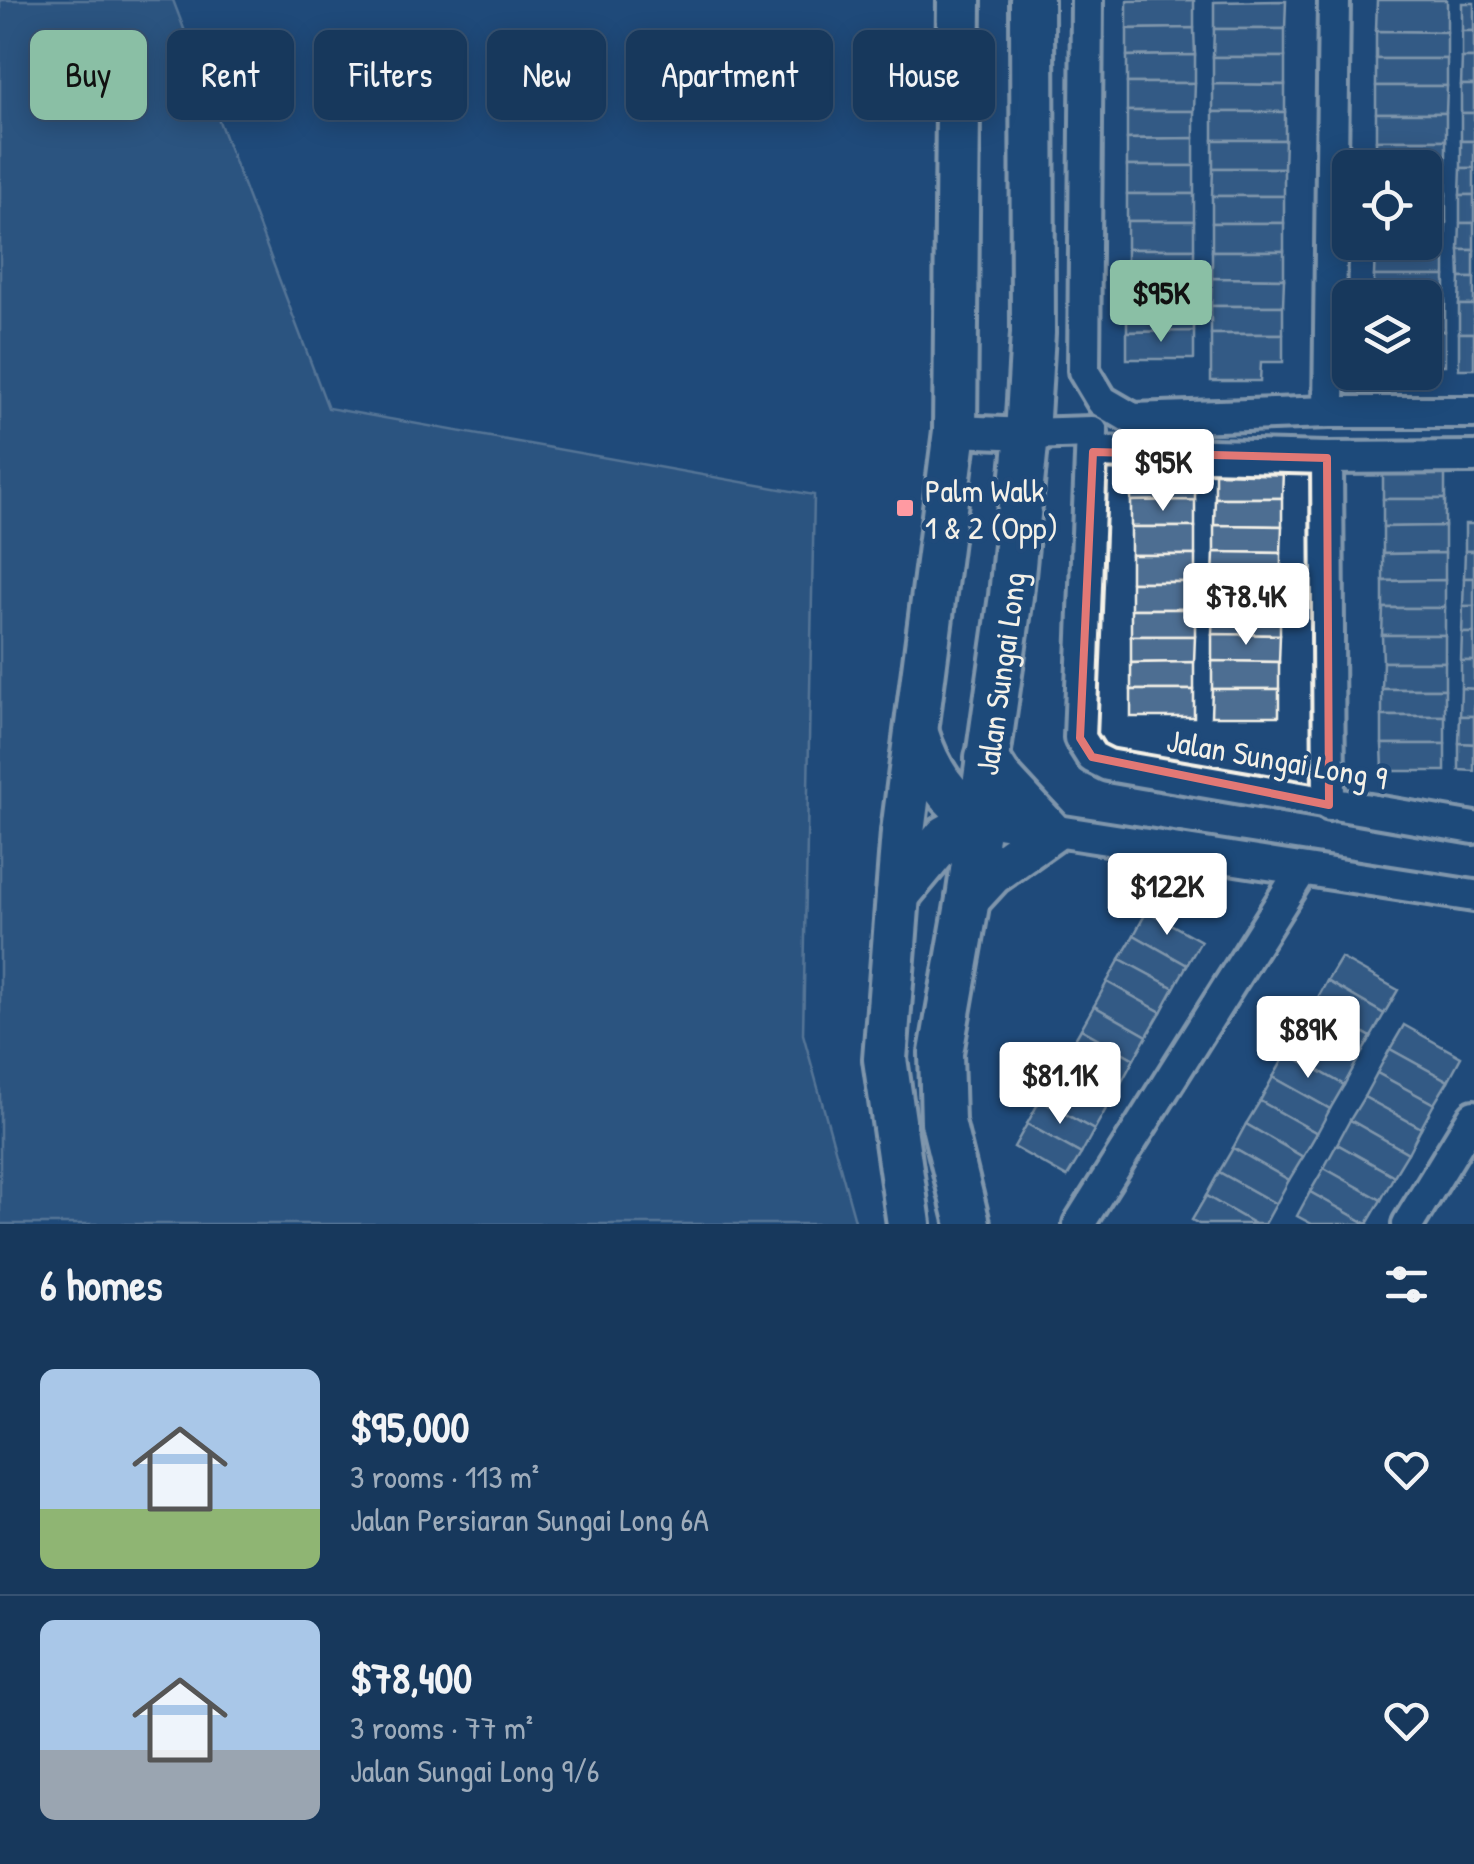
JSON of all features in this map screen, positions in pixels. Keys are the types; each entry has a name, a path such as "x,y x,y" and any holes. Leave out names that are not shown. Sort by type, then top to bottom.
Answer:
{"street":[{"path":"909,1224 885,1059 915,728 955,431 959,0"},
{"name":"Jalan Sungai Long","path":"968,1224 944,1122 941,1054 979,820 1010,596 1027,434 1033,334 1032,0"},
{"path":"1087,0 1084,371 1102,400 1133,419 1474,412"},
{"path":"1329,412 1334,0"},
{"path":"955,431 1092,432 1093,452 1474,457"},
{"name":"Jalan Sungai Long 9","path":"1093,452 1080,738 1092,757 1108,765 1474,828"},
{"path":"1327,458 1329,804"},
{"path":"915,728 926,763 942,787 958,806 979,820 1474,896"},
{"path":"987,758 998,777 1050,832"},
{"path":"898,894 946,836 979,820"},
{"path":"968,899 991,874 1050,832"},
{"path":"1078,1224 1301,871"},
{"path":"1408,1224 1474,1116"}],"highlighted area":[{"path":"1093,452 1327,458 1329,805 1092,757 1080,738"}],"shaded area":[{"path":"0,0 173,0 184,30 167,30 167,120 219,120 328,408 814,495 803,1034 856,1224 0,1224"}],"building":[{"path":"1194,0 1194,28 1127,29 1127,1"},
{"path":"1377,0 1447,0 1447,32 1376,31"},
{"path":"1286,1 1285,29 1214,29 1214,2"},
{"path":"1462,3 1474,3 1474,31 1462,31"},
{"path":"1194,28 1195,55 1127,56 1127,29"},
{"path":"1214,29 1285,29 1285,57 1213,57"},
{"path":"1376,31 1447,32 1447,59 1376,59"},
{"path":"1462,31 1474,31 1474,58 1462,58"},
{"path":"1195,55 1195,83 1127,83 1127,56"},
{"path":"1213,57 1285,57 1285,85 1213,84"},
{"path":"1462,58 1474,58 1474,85 1461,85"},
{"path":"1376,59 1447,59 1447,86 1376,86"},
{"path":"1127,83 1195,83 1194,111 1127,111"},
{"path":"1213,84 1285,85 1285,112 1213,112"},
{"path":"1461,85 1474,85 1474,113 1461,113"},
{"path":"1376,86 1447,86 1446,113 1376,113"},
{"path":"1127,111 1194,111 1194,138 1127,139"},
{"path":"1213,112 1285,112 1285,140 1213,140"},
{"path":"1376,113 1446,113 1446,140 1376,140"},
{"path":"1461,113 1474,113 1474,141 1461,141"},
{"path":"1194,138 1194,166 1127,166 1127,139"},
{"path":"1213,140 1285,140 1284,168 1213,168"},
{"path":"1376,140 1446,140 1446,167 1442,167 1442,150 1376,150"},
{"path":"1461,141 1474,141 1474,168 1461,168"},
{"path":"1127,166 1194,166 1194,194 1127,194"},
{"path":"1442,167 1446,167 1446,195 1442,195"},
{"path":"1213,168 1284,168 1284,196 1212,196"},
{"path":"1461,168 1474,168 1474,195 1460,195"},
{"path":"1127,194 1194,194 1194,221 1127,221"},
{"path":"1442,195 1446,195 1446,222 1442,222"},
{"path":"1460,195 1474,195 1474,223 1460,223"},
{"path":"1212,196 1284,196 1284,223 1212,223"},
{"path":"1127,221 1194,221 1194,249 1127,249"},
{"path":"1442,222 1446,222 1442,249"},
{"path":"1212,223 1284,223 1284,251 1212,251"},
{"path":"1460,223 1474,223 1474,250 1459,250"},
{"path":"1127,249 1194,249 1194,276 1127,277"},
{"path":"1445,249 1445,276 1374,276 1375,260 1442,260"},
{"path":"1459,250 1474,250 1474,278 1460,278"},
{"path":"1212,251 1284,251 1284,279 1212,278"},
{"path":"1194,276 1194,304 1127,304 1127,277"},
{"path":"1374,276 1445,276 1445,304 1442,280 1374,280"},
{"path":"1212,278 1284,279 1283,306 1211,306"},
{"path":"1460,278 1474,278 1474,305 1459,305"},
{"path":"1127,304 1194,304 1194,331 1127,332"},
{"path":"1442,304 1445,304 1442,331"},
{"path":"1459,305 1474,305 1474,333 1459,333"},
{"path":"1211,306 1283,306 1283,334 1211,334"},
{"path":"1194,331 1194,359 1127,359 1127,332"},
{"path":"1442,331 1445,331 1442,365"},
{"path":"1459,333 1474,333 1474,369 1459,369"},
{"path":"1211,334 1283,334 1283,362 1261,362 1260,381 1211,381"},
{"path":"1131,467 1195,467 1195,500 1131,501"},
{"path":"1383,468 1445,468 1445,499 1383,499"},
{"path":"1215,471 1283,471 1282,498 1215,498"},
{"path":"1215,498 1282,498 1282,526 1214,525"},
{"path":"1383,499 1445,499 1445,526 1383,527"},
{"path":"1195,500 1195,527 1131,527 1131,501"},
{"path":"1465,524 1474,524 1474,551 1465,551"},
{"path":"1214,525 1282,526 1281,553 1214,552"},
{"path":"1445,526 1445,553 1383,554 1383,527"},
{"path":"1131,527 1195,527 1195,555 1131,555"},
{"path":"1465,551 1474,551 1474,578 1464,578"},
{"path":"1214,552 1281,553 1281,580 1213,579"},
{"path":"1445,553 1445,580 1383,581 1383,554"},
{"path":"1131,555 1195,555 1195,582 1131,582"},
{"path":"1464,578 1474,578 1474,606 1463,606"},
{"path":"1213,579 1281,580 1280,607 1213,607"},
{"path":"1445,580 1445,608 1383,608 1383,581"},
{"path":"1131,582 1195,582 1195,609 1131,609"},
{"path":"1463,606 1474,606 1474,633 1462,633"},
{"path":"1213,607 1280,607 1280,635 1212,634"},
{"path":"1383,608 1445,608 1445,635 1382,635"},
{"path":"1131,609 1195,609 1195,636 1131,636"},
{"path":"1462,633 1474,633 1474,661 1461,661"},
{"path":"1212,634 1280,635 1279,662 1212,661"},
{"path":"1382,635 1445,635 1445,662 1383,662"},
{"path":"1131,636 1195,636 1194,662 1131,663"},
{"path":"1212,661 1279,662 1279,689 1212,689"},
{"path":"1461,661 1474,661 1474,689 1461,688"},
{"path":"1194,662 1194,690 1131,690 1131,663"},
{"path":"1383,662 1445,662 1445,689 1382,689"},
{"path":"1461,688 1474,689 1474,716 1460,716"},
{"path":"1212,689 1279,689 1279,716 1211,716"},
{"path":"1382,689 1445,689 1445,716 1382,716"},
{"path":"1131,690 1194,690 1194,717 1131,717"},
{"path":"1382,716 1445,716 1445,744 1382,744"},
{"path":"1460,716 1474,716 1474,744 1459,743"},
{"path":"1459,743 1474,744 1474,771 1459,770"},
{"path":"1382,744 1445,744 1445,771 1383,771"},
{"path":"1147,911 1201,941 1187,965 1134,935"},
{"path":"1134,935 1187,965 1174,988 1120,959"},
{"path":"1341,958 1398,990 1384,1014 1327,981"},
{"path":"1120,959 1174,988 1161,1012 1107,982"},
{"path":"1327,981 1384,1014 1371,1037 1314,1005"},
{"path":"1107,982 1161,1012 1147,1036 1094,1006"},
{"path":"1314,1005 1371,1037 1357,1061 1300,1029"},
{"path":"1094,1006 1147,1036 1134,1059 1081,1029"},
{"path":"1404,1025 1461,1057 1448,1081 1390,1049"},
{"path":"1081,1029 1134,1059 1121,1083 1067,1053"},
{"path":"1300,1029 1357,1061 1344,1085 1287,1053"},
{"path":"1390,1049 1448,1081 1434,1104 1377,1073"},
{"path":"1067,1053 1121,1083 1107,1107 1054,1076"},
{"path":"1287,1053 1344,1085 1330,1109 1273,1077"},
{"path":"1377,1073 1434,1104 1421,1128 1364,1097"},
{"path":"1054,1076 1107,1107 1094,1130 1040,1100"},
{"path":"1273,1077 1330,1109 1317,1133 1260,1101"},
{"path":"1364,1097 1421,1128 1408,1153 1350,1120"},
{"path":"1040,1100 1094,1130 1081,1154 1027,1124"},
{"path":"1260,1101 1317,1133 1303,1157 1246,1124"},
{"path":"1350,1120 1408,1153 1394,1176 1337,1144"},
{"path":"1027,1124 1081,1154 1067,1177 1014,1147"},
{"path":"1246,1124 1303,1157 1289,1180 1233,1148"},
{"path":"1337,1144 1394,1176 1381,1200 1324,1168"},
{"path":"1233,1148 1289,1180 1276,1204 1219,1172"},
{"path":"1324,1168 1381,1200 1367,1224 1310,1192"},
{"path":"1219,1172 1276,1204 1265,1224 1255,1224 1206,1196"},
{"path":"1310,1192 1367,1224 1312,1224 1297,1216"},
{"path":"1206,1196 1255,1224 1199,1224 1192,1220"}],"place":[{"name":"Palm Walk 1 & 2 (Opp)","path":"905,508"}]}
